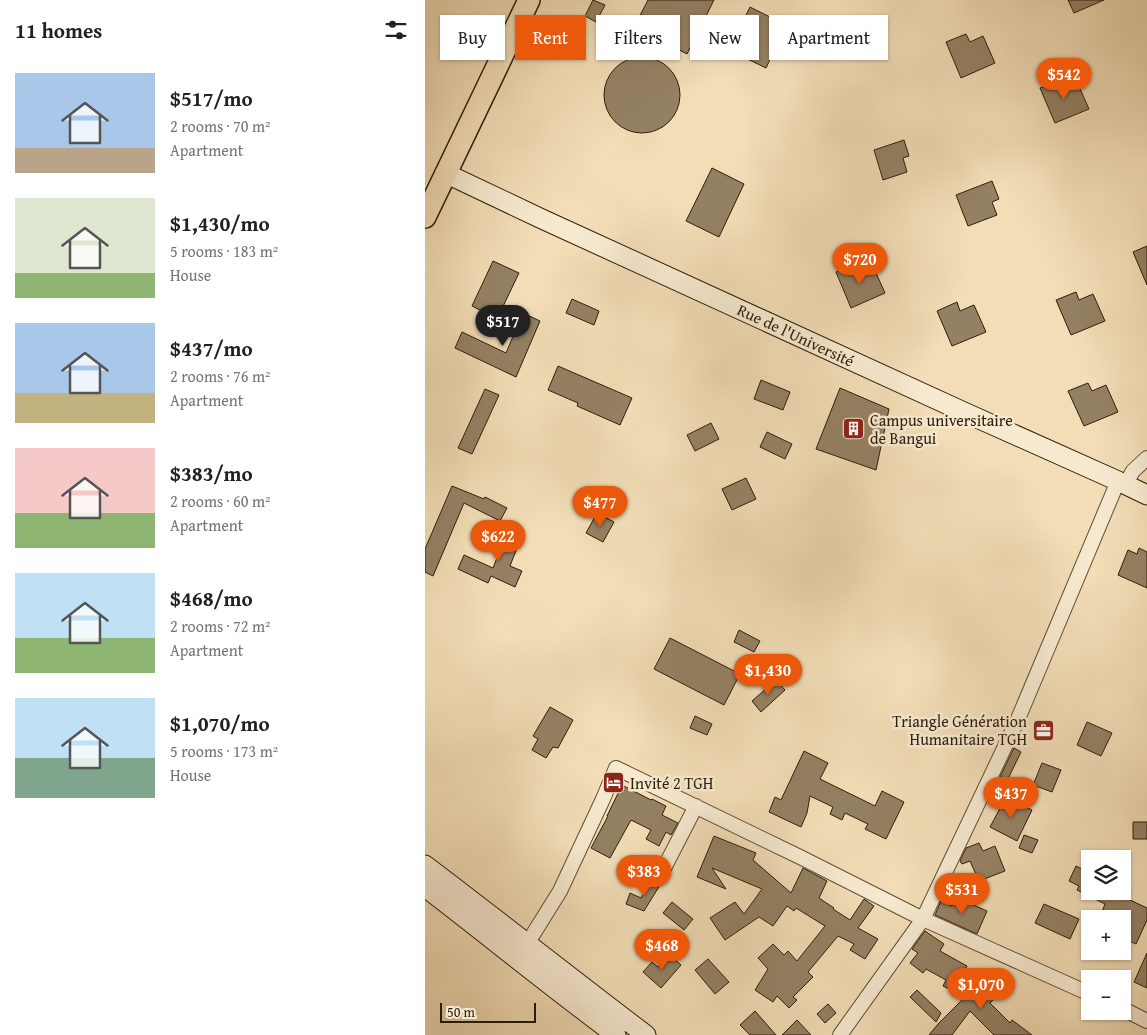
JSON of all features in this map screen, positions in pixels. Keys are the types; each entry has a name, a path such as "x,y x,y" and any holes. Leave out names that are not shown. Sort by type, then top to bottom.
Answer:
{"main road":[{"path":"425,217 529,0"}],"street":[{"name":"Rue de l'Université","path":"445,173 1147,495"},
{"path":"840,1035 923,919 1018,719 1122,483 1147,458"},
{"path":"523,951 560,891 616,768 923,919 1081,990"},
{"path":"661,874 696,806"},
{"path":"425,865 523,951 557,991 616,1035"},
{"path":"425,886 523,951 568,976 646,1035"},
{"path":"1131,1013 1147,1020"}],"building":[{"path":"593,0 605,5 600,15 596,15 596,22 586,15"},
{"path":"648,0 714,0 706,15 690,15 690,48 687,54 680,50 680,15 640,15"},
{"path":"1068,0 1104,0 1074,13"},
{"path":"750,7 769,16 770,60 766,68 750,60 759,60 759,15 746,15"},
{"path":"966,34 970,42 983,36 995,63 961,78 946,42"},
{"path":"628,60 656,60 669,68 679,88 680,95 677,109 669,122 656,130 642,133 628,130 615,122 607,109 604,95 607,81 615,68"},
{"path":"1060,80 1063,88 1077,82 1089,109 1055,123 1040,88"},
{"path":"904,140 909,156 903,158 907,172 883,180 874,150"},
{"path":"712,168 744,184 719,237 686,221"},
{"path":"992,181 999,199 992,202 997,215 968,226 956,195"},
{"path":"1147,246 1147,285 1133,252"},
{"path":"493,261 519,273 497,319 472,306"},
{"path":"855,264 859,272 873,266 885,293 851,308 836,272"},
{"path":"1076,292 1079,300 1093,294 1105,321 1071,335 1056,300"},
{"path":"572,299 599,311 594,325 566,313"},
{"path":"957,302 960,311 974,305 986,332 952,346 937,311"},
{"path":"523,313 540,321 516,377 455,348 462,332 506,353"},
{"path":"558,366 632,398 620,425 577,406 578,403 548,390"},
{"path":"761,380 790,392 783,410 754,399"},
{"path":"1088,383 1092,391 1106,385 1118,412 1084,426 1068,391"},
{"name":"Campus universitaire de Bangui","path":"840,388 889,409 876,470 816,449"},
{"path":"485,389 499,395 472,454 458,448"},
{"path":"711,423 719,439 695,451 687,435"},
{"path":"767,432 792,444 785,459 760,447"},
{"path":"746,478 756,499 732,510 722,489"},
{"path":"452,486 484,499 485,497 507,508 500,521 464,503 433,576 425,572 425,549"},
{"path":"597,513 614,522 603,542 586,533"},
{"path":"510,525 524,530 510,566 522,571 515,587 491,576 488,583 458,569 464,555 493,568"},
{"path":"1139,548 1147,552 1147,588 1118,575 1128,550 1137,554"},
{"path":"739,630 760,641 754,652 734,642"},
{"path":"670,638 740,674 724,705 654,669"},
{"path":"776,680 785,690 761,712 752,701"},
{"path":"550,707 573,720 558,748 553,747 546,758 532,750 538,739 533,736"},
{"path":"695,716 712,724 707,735 690,728"},
{"path":"1087,722 1112,733 1101,756 1077,745"},
{"path":"1014,748 1021,752 1006,783 999,779"},
{"path":"804,751 828,763 820,779 875,806 882,791 904,802 886,839 865,829 868,824 845,813 842,820 830,814 833,807 810,796 807,813 801,827 769,812 775,797 781,800"},
{"path":"1042,763 1061,770 1052,792 1033,785"},
{"path":"622,785 666,806 662,815 678,823 671,835 666,832 659,846 646,839 651,830 631,820 610,858 591,848"},
{"path":"1006,797 1032,810 1017,841 990,827"},
{"path":"1133,822 1147,822 1147,839 1133,839"},
{"path":"1024,835 1038,840 1032,853 1019,848"},
{"path":"714,836 756,853 753,860 791,893 803,868 827,881 819,898 850,920 864,899 874,906 858,928 878,939 865,959 850,950 854,944 838,936 808,972 813,977 793,997 797,1000 789,1008 777,996 773,1002 755,990 768,969 758,958 773,944 784,955 788,951 797,961 825,926 796,908 794,911 787,906 773,926 759,917 725,940 710,918 735,902 744,914 762,889 712,868 726,889 697,877"},
{"path":"979,843 983,851 995,846 1005,871 979,881 970,861 962,864 960,861 966,848"},
{"path":"1076,866 1081,868 1081,892 1077,890 1079,886 1069,881"},
{"path":"652,878 660,885 644,911 626,904 630,893 641,898"},
{"path":"956,897 987,911 977,934 935,915 941,901 952,906"},
{"path":"1097,900 1130,900 1147,908 1147,920 1136,944 1131,942 1131,910 1103,910 1105,904"},
{"path":"672,902 693,919 684,930 663,913"},
{"path":"1044,904 1079,919 1070,939 1035,923"},
{"path":"925,931 944,944 940,951 967,966 953,991 943,986 946,980 926,969 923,973 910,963 918,953 912,949"},
{"path":"1147,953 1147,988 1134,982"},
{"path":"669,954 681,965 661,988 643,972 652,962 658,967"},
{"path":"708,959 729,982 715,994 695,970"},
{"path":"994,968 1009,984 990,1003 1010,1023 1012,1020 1032,1035 994,1035 970,1011 952,1035 929,1035 939,1023"},
{"path":"917,990 941,1013 936,1022 910,997"},
{"path":"828,1004 836,1013 825,1023 817,1014"},
{"path":"755,1011 776,1035 750,1035 740,1025"},
{"path":"797,1020 811,1035 782,1035"}],"place":[{"name":"Campus universitaire de Bangui","path":"854,429"},
{"name":"Triangle Génération Humanitaire TGH","path":"1043,730"},
{"name":"Invité 2 TGH","path":"614,783"}]}
